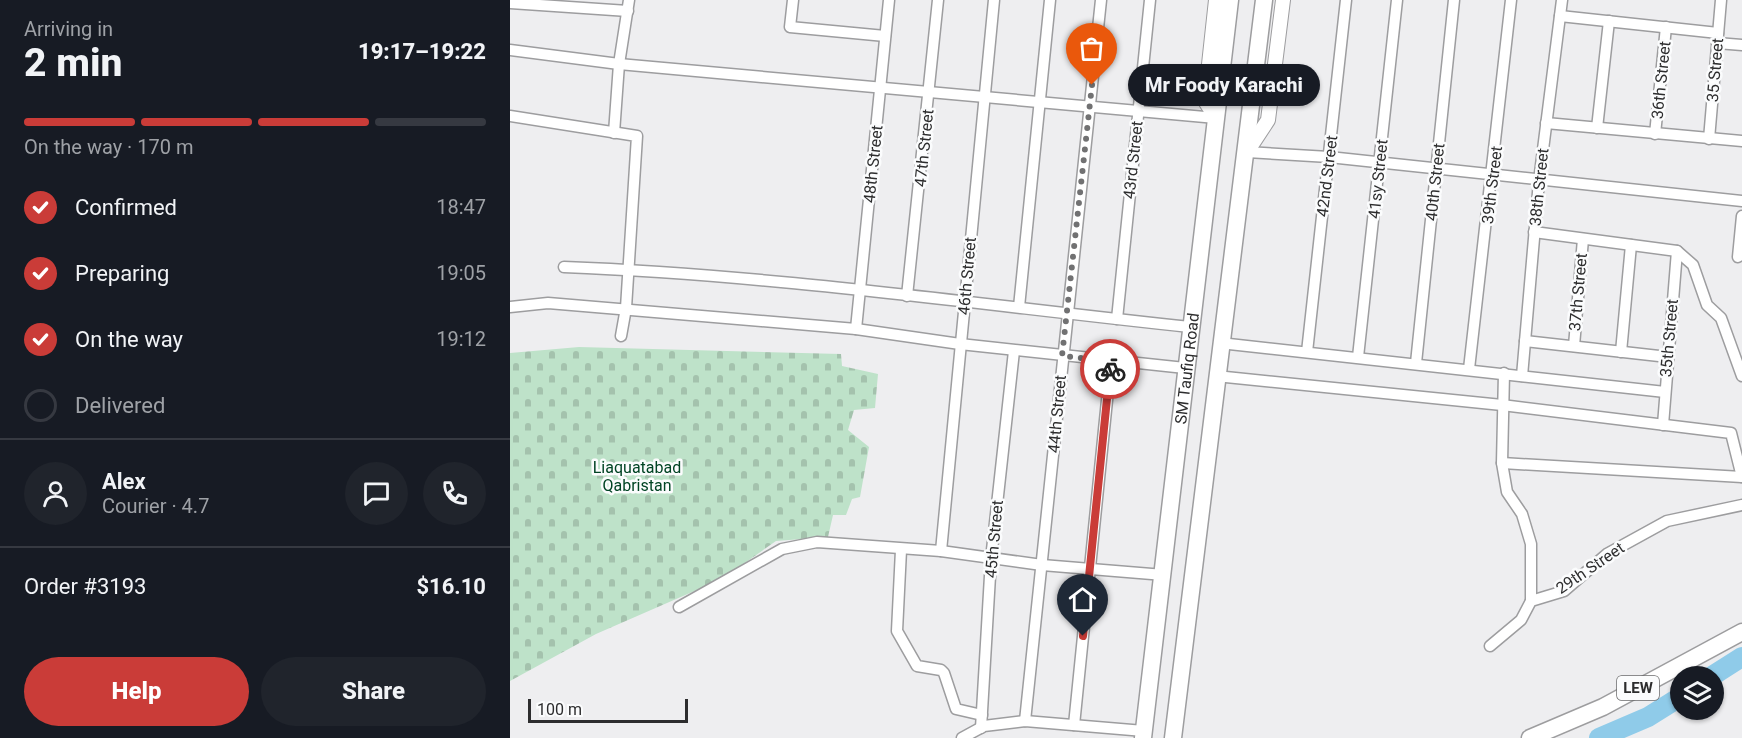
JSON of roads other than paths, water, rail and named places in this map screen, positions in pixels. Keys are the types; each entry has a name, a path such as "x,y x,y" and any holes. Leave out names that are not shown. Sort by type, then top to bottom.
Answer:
{"highway":[{"name":"SM Taufiq Road","path":"1143,734 1164,575 1185,368 1230,0"},
{"path":"1173,738 1220,342 1250,123 1264,0"},
{"name":"LEW","path":"1530,738 1604,706 1742,632"}],"main road":[{"path":"1216,0 1205,101 1216,118"},
{"path":"1246,152 1268,120 1283,0"}],"street":[{"path":"793,0 790,27 885,36"},
{"name":"48th Street","path":"856,329 889,0"},
{"name":"47th Street","path":"907,296 938,0"},
{"name":"46th Street","path":"941,551 994,0"},
{"path":"1019,308 1050,0"},
{"name":"44th Street","path":"1025,721 1101,0"},
{"name":"43rd Street","path":"1117,319 1150,0"},
{"name":"42nd Street","path":"1307,352 1346,0"},
{"name":"41sy Street","path":"1358,357 1397,0"},
{"name":"40th Street","path":"1416,363 1454,0"},
{"name":"39th Street","path":"1469,369 1493,176 1511,0"},
{"name":"38th Street","path":"1522,376 1539,181 1562,0"},
{"name":"35 Street","path":"1709,139 1721,0"},
{"path":"510,3 628,6 619,64 614,133"},
{"path":"1560,16 1666,27 1742,45"},
{"path":"1598,128 1609,21"},
{"name":"36th Street","path":"1655,134 1666,27"},
{"path":"510,50 619,64 984,95 1216,118"},
{"path":"510,116 637,136 626,308 621,336"},
{"path":"1546,123 1742,141"},
{"path":"1246,152 1329,157 1742,201"},
{"path":"1738,257 1742,216"},
{"path":"1534,232 1677,251 1693,265 1707,305 1721,318 1742,376"},
{"name":"37th Street","path":"1574,346 1583,239"},
{"path":"1621,352 1630,245"},
{"name":"35th Street","path":"1662,425 1677,251"},
{"path":"564,267 628,270 860,290 1190,327"},
{"path":"510,307 548,303 626,308 856,329 1014,351 1185,368"},
{"path":"1525,341 1668,357"},
{"path":"1220,342 1665,392"},
{"name":"45th Street","path":"981,728 992,558 1014,351"},
{"path":"1074,725 1111,361"},
{"path":"1490,646 1521,620 1531,601 1531,544 1522,514 1507,492 1502,463 1504,374"},
{"path":"1216,376 1502,405 1731,433 1742,477 1502,463"},
{"name":"29th Street","path":"1531,601 1563,591 1608,554 1667,521 1742,504"},
{"path":"679,607 782,549 817,542 901,550 941,551 1042,566 1164,575"},
{"path":"901,550 897,631 900,640 917,666 941,670 944,673 956,709 982,715"},
{"path":"962,738 993,723 1025,721 1143,734"}],"waterway":[{"path":"1724,668 1742,657"},
{"path":"1599,738 1648,717 1670,703"}],"place":[{"name":"Mr Foody Karachi","path":"1092,85"}],"park label":[{"name":"Liaquatabad Qabristan","path":"637,476"}]}
